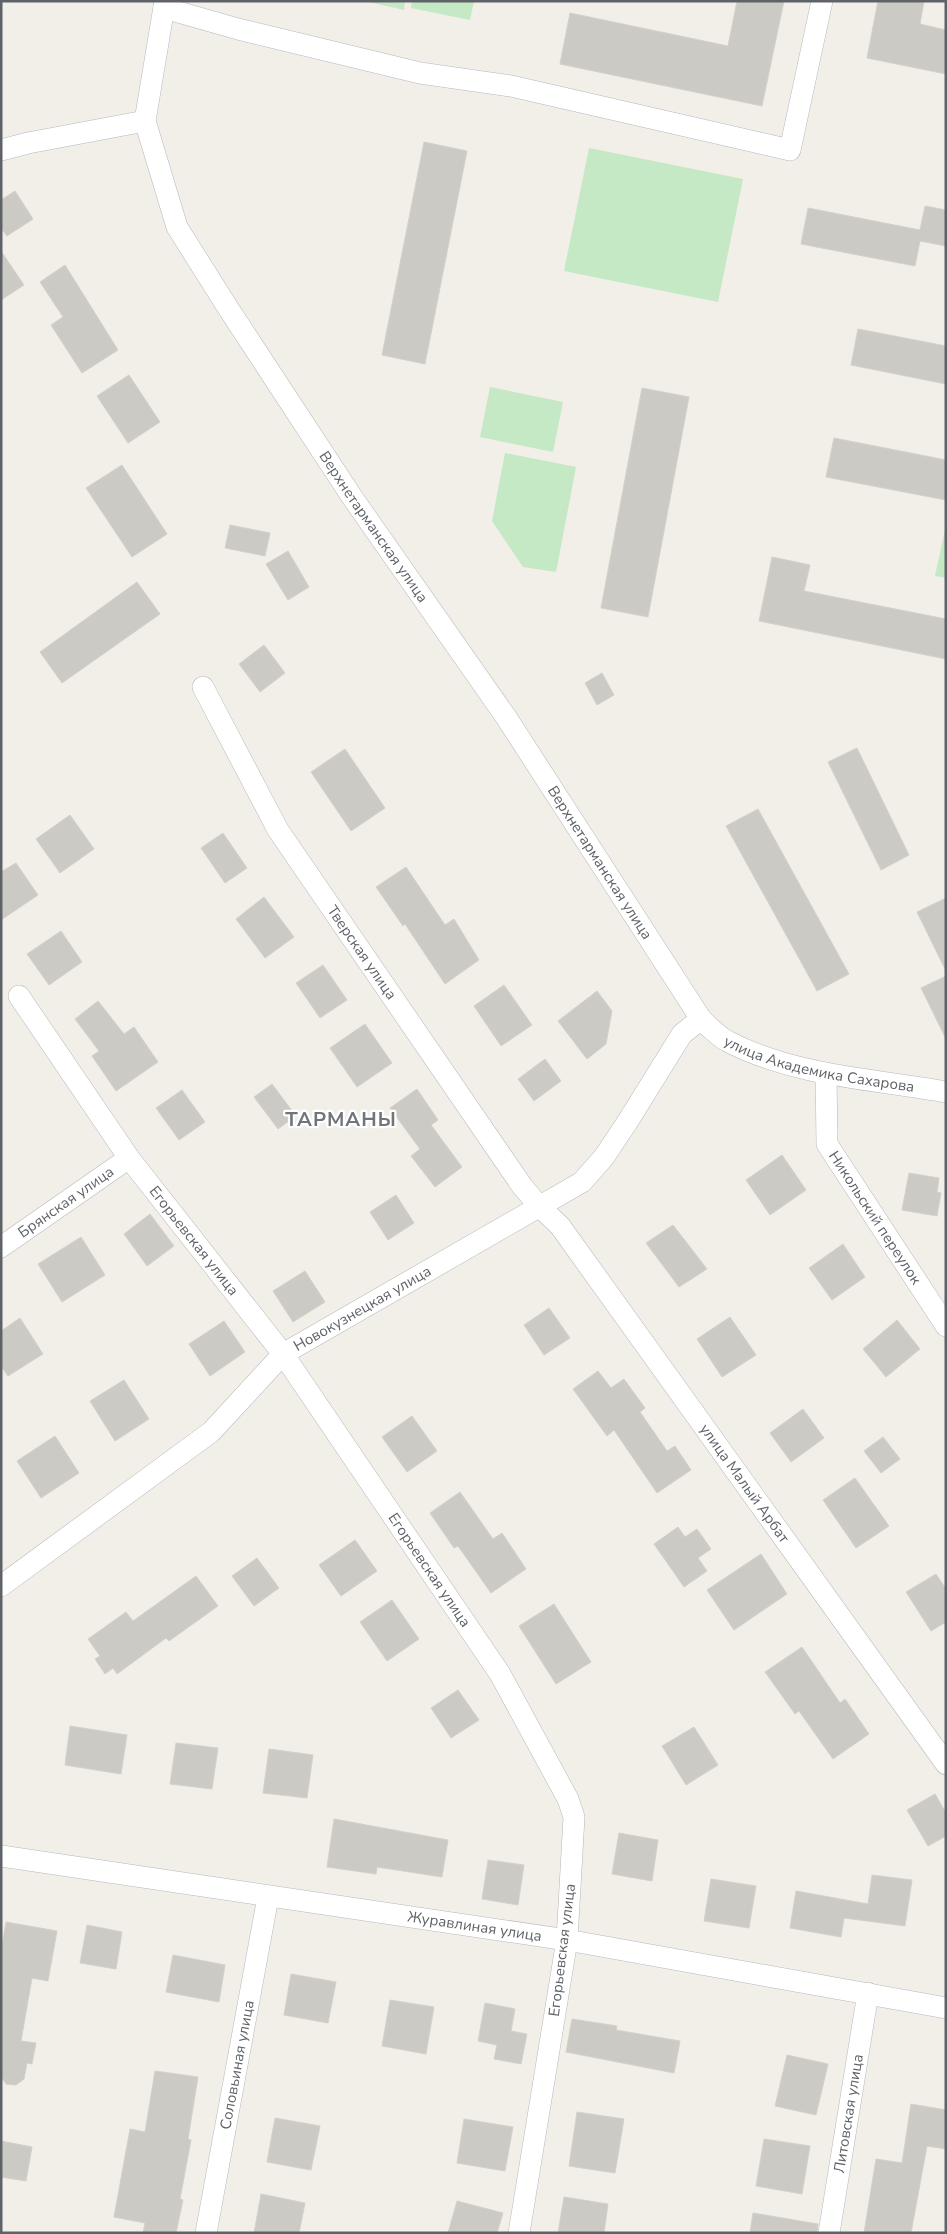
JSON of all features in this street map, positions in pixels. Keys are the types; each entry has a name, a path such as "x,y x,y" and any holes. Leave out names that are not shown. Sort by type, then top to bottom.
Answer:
{"street":[{"path":"164,5 238,29 420,73 511,86 790,150 822,1"},
{"name":"Верхнетарманская улица","path":"164,5 145,121 177,227 352,497 506,717 700,1020"},
{"path":"1,150 28,143 145,121"},
{"name":"Тверская улица","path":"203,687 278,830 522,1186 539,1206"},
{"name":"Егорьевская улица","path":"18,996 129,1158 283,1354 500,1674 568,1799 574,1816 567,1940 519,2233"},
{"name":"улица Академика Сахарова","path":"700,1020 725,1040 756,1054 826,1073 946,1092"},
{"name":"Новокузнецкая улица","path":"1,1586 211,1432 283,1354 582,1182 628,1122 682,1034 700,1020"},
{"name":"Никольский переулок","path":"826,1073 827,1144 946,1326"},
{"name":"Брянская улица","path":"1,1247 129,1158"},
{"name":"улица Малый Арбат","path":"539,1206 560,1226 946,1764"},
{"name":"Журавлиная улица","path":"1,1856 567,1940 946,2008"},
{"name":"Соловьиная улица","path":"206,2233 268,1896"},
{"name":"Литовская улица","path":"829,2233 868,1993"}],"green space":[{"path":"364,1 405,1 404,10"},
{"path":"412,1 474,1 470,20 411,8"},
{"path":"589,148 743,179 718,302 564,271"},
{"path":"490,387 563,402 553,452 480,437"},
{"path":"505,453 576,467 556,572 523,567 492,521"},
{"path":"946,530 946,578 935,576"}],"building":[{"path":"737,1 784,1 762,106 560,64 570,13 728,46"},
{"path":"878,1 924,1 920,24 946,30 946,74 867,58"},
{"path":"424,142 467,151 425,364 382,355"},
{"path":"15,191 33,219 7,236 1,228 1,200"},
{"path":"925,206 946,210 946,246 920,241 915,266 801,244 808,208 920,230"},
{"path":"1,251 24,285 1,300"},
{"path":"65,265 118,350 82,373 51,325 63,317 40,282"},
{"path":"858,329 946,346 946,384 851,365"},
{"path":"129,375 160,422 128,443 97,396"},
{"path":"642,388 689,397 648,617 601,608"},
{"path":"834,438 946,460 946,500 826,477"},
{"path":"122,465 167,534 132,557 86,488"},
{"path":"230,525 270,533 265,556 225,548"},
{"path":"288,551 309,587 288,600 266,564"},
{"path":"772,557 810,565 804,591 946,619 946,659 759,621"},
{"path":"137,582 160,614 62,683 40,652"},
{"path":"264,645 285,673 260,692 239,664"},
{"path":"602,673 614,695 597,705 585,683"},
{"path":"857,748 909,855 881,870 828,762"},
{"path":"345,749 385,808 351,831 311,772"},
{"path":"758,809 849,974 817,991 726,826"},
{"path":"70,815 94,849 60,873 36,839"},
{"path":"223,833 247,868 225,883 201,848"},
{"path":"16,863 38,895 1,920 1,872"},
{"path":"406,867 445,925 454,919 479,960 445,984 405,924 403,926 376,887"},
{"path":"264,897 294,937 265,958 236,919"},
{"path":"946,898 946,971 917,912"},
{"path":"61,931 82,962 49,985 27,954"},
{"path":"323,965 347,1000 320,1018 296,983"},
{"path":"946,976 946,1039 921,988"},
{"path":"504,985 532,1025 501,1046 474,1006"},
{"path":"597,991 612,1011 606,1044 587,1059 558,1021"},
{"path":"98,1001 124,1034 134,1027 158,1062 116,1091 92,1056 99,1051 75,1019"},
{"path":"365,1024 392,1063 357,1087 330,1048"},
{"path":"545,1059 561,1081 534,1101 518,1079"},
{"path":"272,1084 296,1116 278,1129 254,1097"},
{"path":"417,1089 438,1120 431,1125 462,1167 435,1187 411,1156 420,1149 390,1108"},
{"path":"182,1090 205,1122 179,1140 156,1108"},
{"path":"782,1155 806,1190 770,1215 746,1180"},
{"path":"909,1173 939,1178 937,1192 941,1193 937,1216 902,1210"},
{"path":"396,1195 414,1223 388,1240 370,1212"},
{"path":"150,1214 174,1246 147,1266 124,1234"},
{"path":"673,1225 707,1269 679,1287 646,1243"},
{"path":"81,1237 105,1275 62,1302 38,1264"},
{"path":"843,1244 865,1277 832,1300 809,1268"},
{"path":"305,1271 325,1302 293,1322 273,1291"},
{"path":"549,1308 570,1338 544,1355 524,1325"},
{"path":"730,1317 756,1355 722,1377 697,1339"},
{"path":"20,1318 43,1354 8,1376 1,1366 1,1331"},
{"path":"897,1320 920,1349 886,1377 863,1349"},
{"path":"224,1321 245,1352 210,1376 189,1344"},
{"path":"598,1371 611,1388 624,1379 645,1408 640,1412 667,1451 675,1446 691,1470 657,1493 614,1430 607,1436 573,1389"},
{"path":"124,1380 149,1419 115,1441 90,1401"},
{"path":"803,1409 824,1438 791,1462 770,1433"},
{"path":"412,1416 437,1451 407,1472 382,1437"},
{"path":"55,1436 79,1473 41,1498 17,1461"},
{"path":"883,1437 900,1459 881,1473 864,1451"},
{"path":"855,1478 889,1526 856,1548 823,1500"},
{"path":"460,1492 493,1539 502,1533 526,1569 491,1593 458,1546 454,1548 430,1513"},
{"path":"678,1527 685,1537 697,1529 711,1549 698,1558 707,1571 684,1587 654,1544"},
{"path":"355,1540 377,1571 341,1596 319,1565"},
{"path":"761,1554 787,1594 734,1630 707,1590"},
{"path":"257,1558 279,1588 254,1606 232,1576"},
{"path":"936,1574 946,1589 946,1622 931,1631 906,1592"},
{"path":"196,1576 218,1606 169,1641 166,1638 117,1674 113,1668 105,1674 95,1659 100,1656 88,1639 126,1612 133,1621"},
{"path":"392,1600 419,1639 387,1661 360,1622"},
{"path":"554,1604 591,1662 556,1684 519,1626"},
{"path":"802,1647 840,1703 845,1699 869,1734 833,1759 799,1711 795,1714 765,1672"},
{"path":"458,1690 479,1720 451,1738 431,1708"},
{"path":"70,1726 127,1735 121,1774 65,1765"},
{"path":"694,1727 718,1765 686,1785 662,1746"},
{"path":"176,1743 218,1748 212,1789 170,1784"},
{"path":"269,1749 313,1755 307,1798 263,1793"},
{"path":"935,1794 946,1813 946,1836 928,1846 907,1810"},
{"path":"334,1819 448,1840 442,1877 377,1867 376,1874 327,1867"},
{"path":"619,1833 658,1840 652,1881 612,1874"},
{"path":"488,1860 524,1865 518,1905 482,1899"},
{"path":"872,1875 912,1880 905,1926 844,1918 841,1937 790,1928 796,1891 868,1904"},
{"path":"711,1879 756,1886 749,1928 704,1921"},
{"path":"6,1922 57,1931 48,1981 32,1978 21,2041 36,2043 32,2064 27,2063 24,2079 16,2085 6,2084 1,2076 1,1951"},
{"path":"87,1925 122,1932 116,1969 80,1963"},
{"path":"173,1955 225,1965 219,2002 166,1992"},
{"path":"291,1974 336,1982 328,2023 284,2015"},
{"path":"390,2000 434,2007 426,2054 382,2046"},
{"path":"485,2003 515,2009 511,2031 527,2034 521,2064 494,2059 497,2045 478,2041"},
{"path":"572,2019 617,2026 616,2030 680,2041 674,2073 566,2052"},
{"path":"787,2055 828,2064 816,2115 775,2106"},
{"path":"155,2071 198,2077 188,2139 191,2140 180,2199 183,2200 176,2233 143,2233 145,2223 114,2217 130,2129 145,2132"},
{"path":"911,2104 946,2110 946,2149 927,2146 911,2233 864,2233 876,2159 902,2163"},
{"path":"577,2112 624,2119 615,2173 569,2166"},
{"path":"275,2118 320,2126 311,2170 267,2162"},
{"path":"464,2119 513,2127 505,2171 457,2163"},
{"path":"764,2139 810,2146 802,2194 756,2186"},
{"path":"1,2141 32,2147 26,2181 1,2177"},
{"path":"261,2194 305,2203 299,2233 254,2233"},
{"path":"564,2197 608,2204 604,2233 558,2233"},
{"path":"457,2201 503,2213 497,2233 448,2233"},
{"path":"753,2213 818,2224 817,2233 750,2233"}],"district":[{"name":"ТАРМАНЫ","path":"341,1119"}]}
